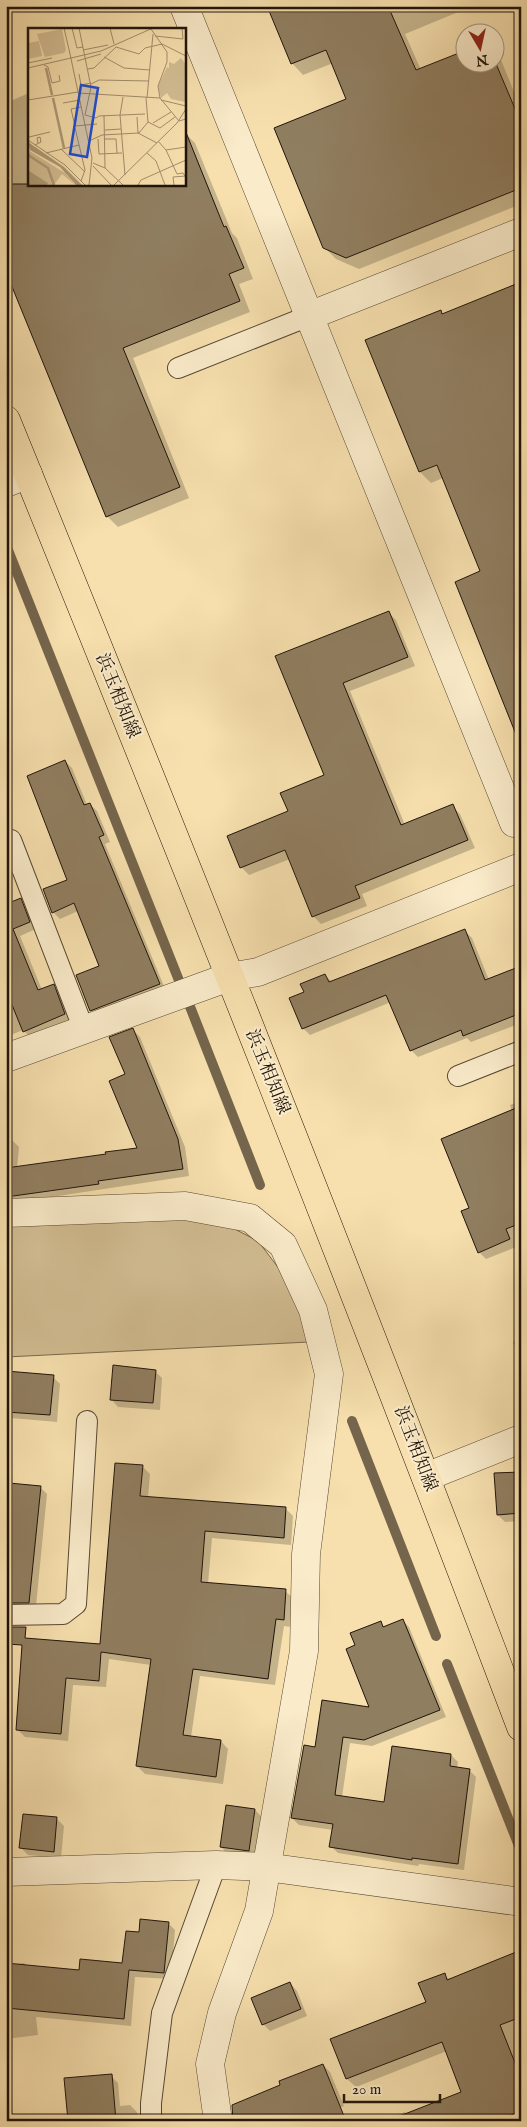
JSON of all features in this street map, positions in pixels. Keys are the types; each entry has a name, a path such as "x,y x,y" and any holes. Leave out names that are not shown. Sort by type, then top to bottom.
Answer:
{"main road":[{"name":"浜玉相知線","path":"6,420 17,479 229,976 426,1477 513,1683 521,1727"}],"street":[{"path":"184,6 514,823"},
{"path":"309,316 521,232"},
{"path":"6,1058 229,976 258,972 521,867"},
{"path":"6,1213 185,1206 250,1218 283,1245 313,1310 329,1374 306,1554 304,1651 259,1911 222,2013 210,2064 218,2121"},
{"path":"426,1477 521,1439"},
{"path":"6,1872 216,1865 266,1866 521,1902"}],"lane":[{"path":"178,368 309,316"},
{"path":"11,840 84,1030"},
{"path":"458,1076 521,1051"},
{"path":"6,1615 63,1614 76,1604 87,1421"},
{"path":"151,2121 151,2103 162,2012 216,1865"}],"shaded area":[{"path":"177,1217 221,1222 258,1241 296,1291 309,1342 6,1357 6,1224"}],"building":[{"path":"267,6 388,6 416,70 454,55 454,72 499,72 521,123 521,188 346,258 323,248 274,128 346,99 326,50 291,64"},
{"path":"185,130 224,227 226,226 244,268 229,274 240,301 123,348 180,487 106,517 6,272 6,184 185,185"},
{"path":"521,282 521,742 519,742 455,582 480,571 437,465 419,472 365,340 441,310 442,314"},
{"path":"389,611 408,657 343,683 401,825 453,804 468,840 355,886 360,898 312,917 285,850 240,868 227,836 288,811 280,793 324,775 275,656"},
{"path":"65,760 84,805 90,803 104,835 99,837 160,984 90,1011 76,975 99,966 74,903 52,913 43,889 67,880 27,776"},
{"path":"21,898 30,922 13,929 38,990 54,984 65,1014 23,1032 6,990 6,904"},
{"path":"465,929 485,980 521,966 521,1013 463,1036 461,1030 410,1051 386,995 302,1029 289,998 304,992 300,984 325,974 329,982"},
{"path":"133,1028 178,1139 183,1169 98,1181 99,1184 6,1197 6,1168 137,1148 109,1081 125,1074 109,1037"},
{"path":"521,1106 521,1223 506,1229 510,1239 478,1253 461,1211 469,1208 441,1139"},
{"path":"113,1365 156,1370 153,1403 110,1400"},
{"path":"6,1371 54,1375 50,1415 6,1412"},
{"path":"115,1463 143,1465 140,1496 286,1507 284,1538 205,1531 201,1582 286,1589 284,1620 276,1619 268,1679 193,1669 183,1735 221,1740 216,1777 136,1766 151,1659 101,1652 99,1681 66,1678 61,1734 16,1730 22,1645 6,1644 6,1627 26,1627 25,1638 100,1644"},
{"path":"521,1472 521,1513 497,1515 494,1473"},
{"path":"9,1483 41,1486 29,1603 6,1603 6,1512"},
{"path":"403,1619 440,1710 364,1740 343,1737 335,1795 384,1802 392,1746 451,1754 450,1766 470,1769 458,1864 412,1858 412,1860 329,1847 333,1824 291,1818 304,1745 315,1747 322,1700 369,1707 346,1649 355,1645 350,1633 381,1621 383,1627"},
{"path":"226,1805 255,1809 249,1851 220,1847"},
{"path":"23,1814 57,1817 54,1852 19,1848"},
{"path":"140,1919 169,1922 164,1973 129,1970 124,2019 6,2008 6,1963 79,1970 80,1959 122,1963 126,1931 139,1932"},
{"path":"521,1950 521,2017 500,2025 521,2078 521,2111 496,2121 393,2121 392,2119 461,2092 442,2042 346,2079 330,2039 426,2002 418,1983 445,1973 447,1980"},
{"path":"290,1982 301,2009 262,2025 251,1998"},
{"path":"323,2064 346,2121 233,2121 232,2105 280,2085 279,2081"},
{"path":"112,2074 116,2121 68,2121 64,2078"}],"waterway":[{"path":"6,545 180,983"},
{"path":"189,1004 260,1185"},
{"path":"352,1421 436,1636"},
{"path":"447,1664 521,1851"}]}
